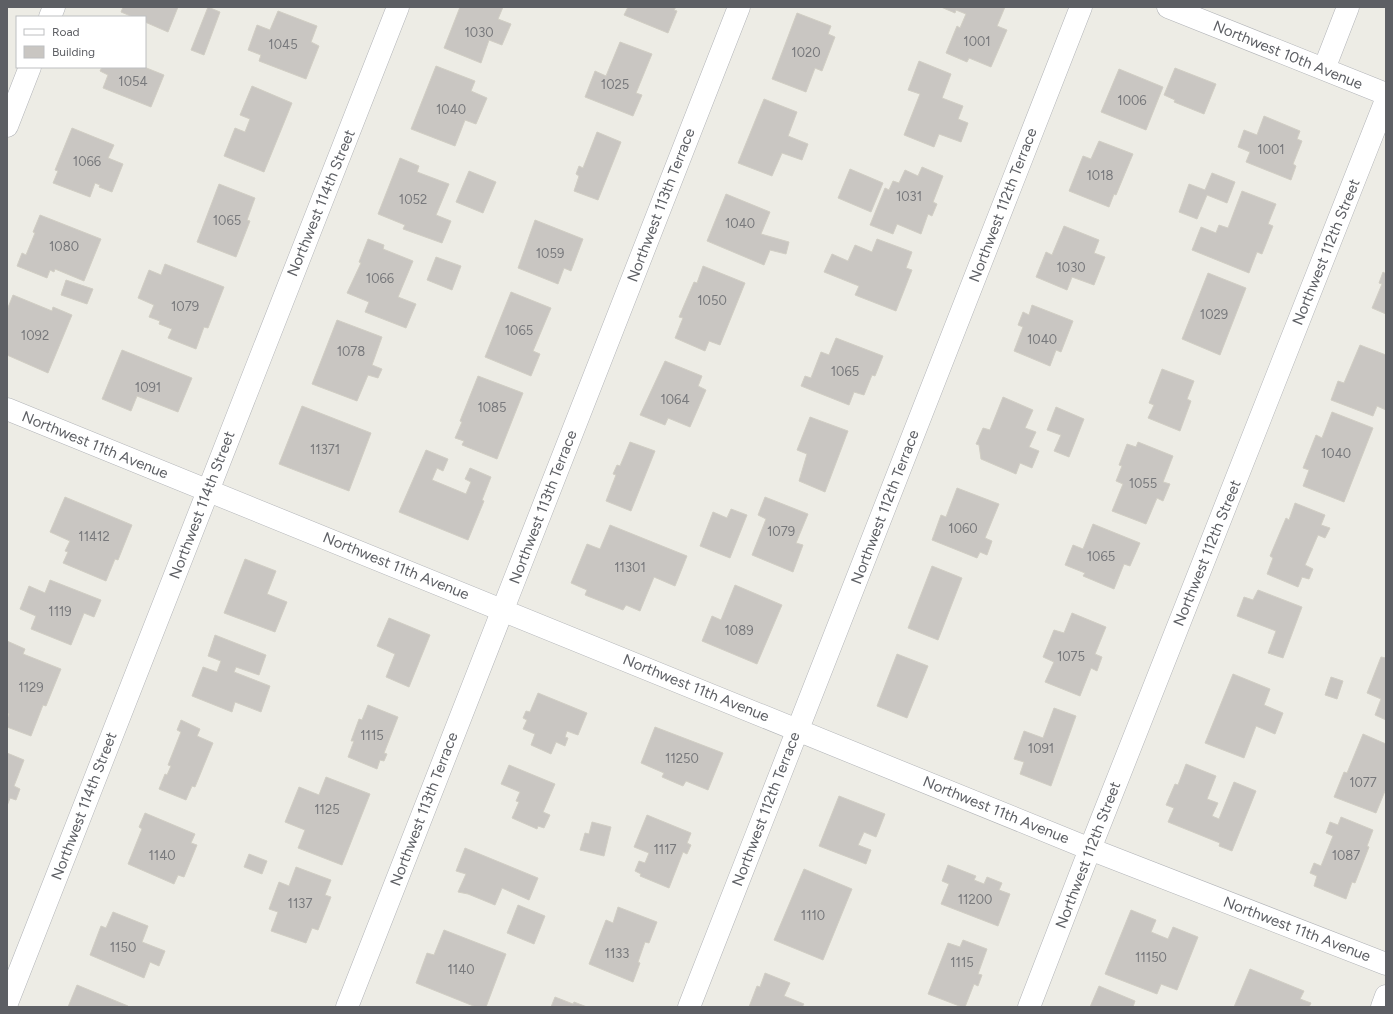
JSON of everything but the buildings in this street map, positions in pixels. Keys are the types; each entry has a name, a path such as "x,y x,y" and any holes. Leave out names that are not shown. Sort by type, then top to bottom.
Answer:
{"street":[{"name":"Northwest 114th Street","path":"7,1003 398,7"},
{"name":"Northwest 113th Terrace","path":"347,1007 739,7"},
{"name":"Northwest 112th Terrace","path":"689,1007 1081,7"},
{"name":"Northwest 10th Avenue","path":"1168,7 1386,94"},
{"path":"1324,69 1348,7"},
{"path":"7,126 30,68"},
{"name":"Northwest 112th Street","path":"1029,1007 1090,848 1386,100"},
{"name":"Northwest 11th Avenue","path":"7,409 1090,848 1386,964"},
{"path":"1382,1007 1386,996"}]}
